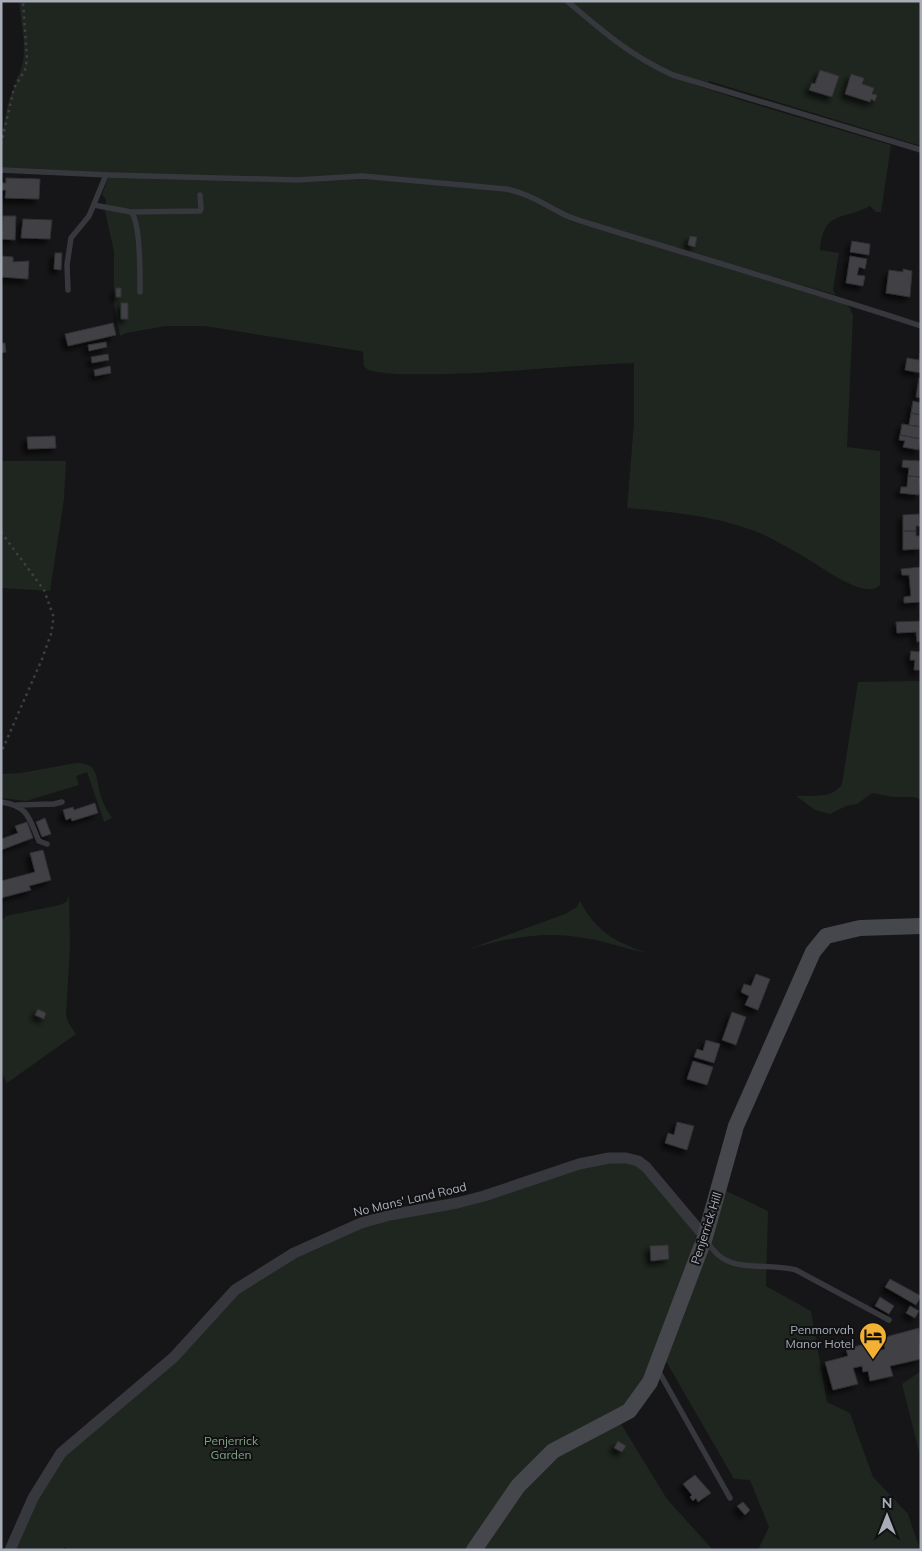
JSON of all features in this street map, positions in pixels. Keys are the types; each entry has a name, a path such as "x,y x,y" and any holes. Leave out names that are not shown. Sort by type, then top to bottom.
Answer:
{"street":[{"name":"Penjerrick Hill","path":"474,1550 518,1486 553,1450 629,1411 650,1382 705,1236 736,1126 813,952 826,936 860,928 921,926"},
{"name":"No Mans' Land Road","path":"10,1550 33,1498 61,1453 174,1357 235,1290 294,1253 350,1226 390,1215 457,1203 484,1196 579,1164 609,1158 626,1158 638,1161 646,1167 705,1236"}],"lane":[{"path":"567,1 614,41 638,57 673,75 921,150"},
{"path":"1,170 297,180 362,176 506,189 524,193 564,214 593,225 666,249 814,291 921,326"},
{"path":"68,290 67,265 70,242 74,234 85,222 106,175"},
{"path":"94,205 131,212 200,211 200,195"},
{"path":"131,212 135,217 138,235 140,292"},
{"path":"1,802 14,804 54,804 62,802"},
{"path":"14,804 28,815 39,841 47,844"},
{"path":"705,1236 715,1252 728,1263 784,1267 796,1270 889,1320"},
{"path":"656,1365 730,1498"}],"path":[{"path":"1,144 14,88 25,70 27,59 23,1"},
{"path":"1,532 44,590 53,615 49,642 1,753"}],"green space":[{"path":"19,1 921,1 921,146 709,81 707,87 690,83 891,145 881,212 876,212 870,206 836,218 830,222 822,237 820,250 839,253 833,290 836,295 741,267 841,300 850,308 853,315 847,447 880,451 880,585 873,589 852,585 776,541 746,528 696,516 627,508 634,423 634,363 516,371 397,374 368,370 364,366 363,352 360,351 205,326 166,326 126,333 120,336 114,305 114,252 105,211 106,200 102,195 109,175 1,169 6,112 17,82 15,81 23,63 24,42"},
{"path":"1,461 66,461 64,499 50,591 1,588"},
{"path":"921,681 921,799 872,793 857,804 846,806 830,814 815,810 796,796 828,794 838,789 842,784 858,682"},
{"path":"76,763 88,765 95,772 102,800 112,818 104,822 87,772 76,776 79,785 26,801 1,798 1,774 21,773"},
{"path":"69,896 70,946 66,1014 68,1022 76,1034 7,1083 1,1072 1,921 6,916 60,905 66,902"},
{"path":"580,901 586,912 600,928 616,940 647,953 592,939 554,935 509,939 466,950 565,914 577,907"},
{"name":"Penjerrick Garden","path":"610,1161 639,1165 697,1234 660,1347 627,1410 555,1452 618,1419 667,1499 713,1550 69,1550 65,1547 62,1550 14,1550 37,1499 65,1455 238,1294 297,1256 354,1229 583,1166"},
{"path":"722,1189 768,1211 766,1286 811,1311 827,1402 850,1413 873,1477 908,1514 920,1550 758,1550 769,1527 750,1480 734,1479 667,1363 661,1359"},
{"path":"921,1371 921,1459 902,1384"}],"building":[{"path":"820,70 839,76 832,97 809,90 812,83 815,84"},
{"path":"851,74 864,78 862,84 874,88 872,94 877,95 875,101 871,99 870,102 845,94"},
{"path":"6,178 40,179 39,199 5,198 6,190 1,190 2,183 6,183"},
{"path":"3,216 16,216 15,240 2,239"},
{"path":"23,219 52,220 50,239 21,238"},
{"path":"690,236 697,237 695,247 688,245"},
{"path":"852,241 870,244 869,255 850,252"},
{"path":"55,253 62,253 61,270 54,269"},
{"path":"1,256 13,257 13,262 29,261 28,279 1,277"},
{"path":"850,256 867,259 865,269 859,267 857,275 865,276 863,286 846,283"},
{"path":"903,269 912,271 910,297 886,293 889,270 903,272"},
{"path":"116,288 121,288 121,297 116,297"},
{"path":"121,303 128,303 128,319 121,319"},
{"path":"113,323 116,335 68,346 65,334"},
{"path":"106,342 107,347 89,351 88,345"},
{"path":"1,343 5,343 6,352 1,353"},
{"path":"920,353 921,373 905,370 907,358 919,360"},
{"path":"108,354 109,360 92,363 91,357"},
{"path":"110,366 111,373 95,376 94,370"},
{"path":"919,378 921,379 921,398 916,397"},
{"path":"913,401 921,403 921,415 911,413"},
{"path":"911,413 921,415 921,427 909,425"},
{"path":"902,424 921,427 921,439 900,435"},
{"path":"900,435 921,439 919,450 903,447 905,441 899,440"},
{"path":"55,436 56,448 28,449 27,437"},
{"path":"903,460 921,461 921,477 908,476 909,468 902,467"},
{"path":"908,476 921,477 919,495 900,493 901,487 907,487"},
{"path":"919,514 920,526 916,526 916,531 903,531 903,515"},
{"path":"903,531 916,531 916,536 920,536 920,549 903,550"},
{"path":"921,567 921,602 904,603 904,597 911,596 909,575 902,575 901,569"},
{"path":"921,621 921,641 917,642 916,632 897,633 896,622"},
{"path":"911,651 921,652 921,670 914,670 915,660 910,660"},
{"path":"95,803 98,813 72,821 71,818 66,820 63,810 73,807 74,810"},
{"path":"45,818 51,834 42,837 36,822"},
{"path":"27,822 33,838 1,850 1,839 18,833 15,826"},
{"path":"43,850 51,880 29,886 31,890 1,898 1,881 35,872 30,853"},
{"path":"756,974 770,979 758,1010 745,1005 749,996 741,992 744,984 751,986"},
{"path":"38,1009 46,1013 44,1019 35,1015"},
{"path":"732,1012 746,1017 736,1045 722,1040"},
{"path":"706,1040 720,1044 714,1063 694,1057 697,1049 703,1051"},
{"path":"693,1061 713,1067 707,1085 687,1079"},
{"path":"677,1122 694,1126 687,1150 665,1143 668,1133 674,1135"},
{"path":"668,1245 669,1259 651,1261 650,1246"},
{"path":"890,1279 921,1296 916,1305 885,1287"},
{"path":"880,1297 894,1306 889,1314 875,1306"},
{"path":"910,1306 919,1311 915,1318 906,1313"},
{"name":"Penmorvah Manor Hotel","path":"919,1328 921,1359 890,1366 893,1376 870,1381 868,1371 863,1372 862,1366 853,1368 858,1384 833,1390 825,1362 848,1356 846,1349 872,1342 874,1352 885,1349 882,1338"},
{"path":"618,1441 626,1446 622,1452 614,1448"},
{"path":"695,1475 711,1493 698,1502 696,1498 693,1501 690,1497 692,1495 683,1484"},
{"path":"743,1502 750,1510 745,1515 737,1506"}],"place":[{"name":"Penmorvah Manor Hotel","path":"873,1360"}]}
